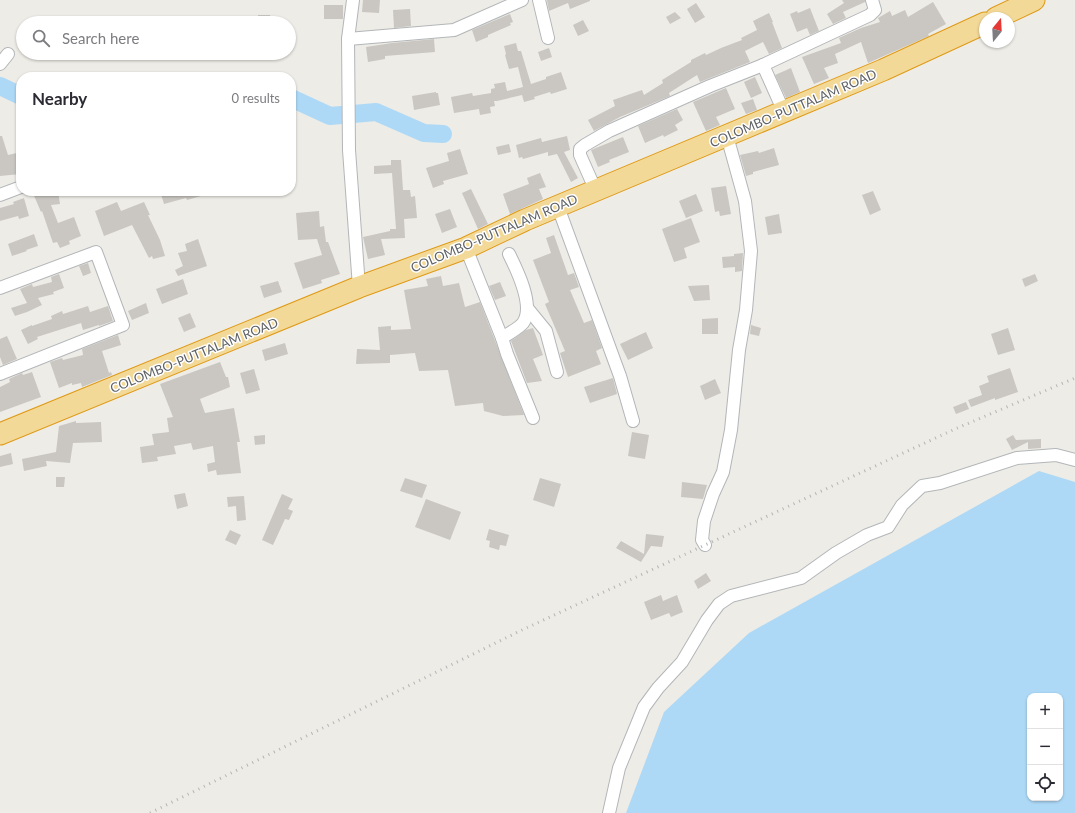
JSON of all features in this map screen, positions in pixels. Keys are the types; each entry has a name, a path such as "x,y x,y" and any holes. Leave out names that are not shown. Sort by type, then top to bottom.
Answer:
{"highway":[{"path":"1009,12 1034,0"},
{"name":"COLOMBO-PUTTALAM ROAD","path":"0,434 359,288 466,248 558,206 883,70 979,26"}],"street":[{"path":"353,0 348,39 349,150 359,288"},
{"path":"348,39 454,30 522,0"},
{"path":"539,0 548,38"},
{"path":"596,191 580,155 580,149 584,145 609,131 763,64 870,15 875,10 872,0"},
{"path":"0,64 8,54"},
{"path":"763,64 784,112"},
{"path":"705,545 702,540 704,521 713,494 723,472 731,430 739,350 746,310 751,251 745,201 728,136"},
{"path":"0,195 16,189"},
{"path":"558,206 620,376 633,421"},
{"path":"466,248 533,418"},
{"path":"0,288 96,252 123,325 0,374"},
{"path":"509,254 520,276 528,309 546,331 557,372"},
{"path":"502,338 523,323 528,309"},
{"path":"609,813 619,768 644,707 658,688 682,662 707,620 720,604 731,596 801,578 836,553 867,535 888,527 902,505 922,486 940,483 1017,458 1056,455 1075,460"}],"water":[{"path":"1039,471 1075,482 1075,813 626,813 664,712 749,633"}],"building":[{"path":"363,0 380,0 379,13 362,12"},
{"path":"547,0 590,1 570,9 568,3 549,11"},
{"path":"842,0 865,0 865,2 843,12 846,18 833,24 827,14 844,3"},
{"path":"933,2 946,24 928,34 929,36 868,63 861,42 835,54 838,63 824,68 829,78 814,84 802,57 841,43 839,38 861,28 880,22 878,18 890,11 892,16 905,10 908,17"},
{"path":"696,3 705,17 695,23 687,9"},
{"path":"324,5 343,5 343,19 324,19"},
{"path":"810,8 819,31 810,35 807,28 797,32 790,14 797,11 798,13"},
{"path":"410,9 411,26 394,28 393,10"},
{"path":"675,12 681,18 670,24 666,17"},
{"path":"769,13 782,48 769,54 763,42 745,51 750,62 700,82 697,75 669,93 670,96 620,117 594,131 588,120 615,106 613,100 642,90 644,95 663,83 662,80 691,62 691,60 705,53 706,55 742,40 741,38 757,30 753,21"},
{"path":"510,14 513,22 510,23 511,25 476,42 472,30"},
{"path":"258,15 270,16 258,16"},
{"path":"583,20 589,31 578,36 573,25"},
{"path":"434,39 435,52 385,56 385,59 368,62 366,47"},
{"path":"516,43 518,51 521,51 531,84 561,72 567,89 551,94 550,92 524,102 522,95 494,101 495,106 490,107 491,113 480,115 479,109 454,113 451,97 472,93 473,96 491,93 491,89 495,88 494,84 505,82 507,91 523,87 518,67 509,69 505,55 504,46"},
{"path":"549,48 552,57 541,61 538,52"},
{"path":"791,68 800,92 786,98 775,75"},
{"path":"755,77 762,93 751,98 744,82"},
{"path":"726,88 735,109 716,117 720,125 706,131 693,102"},
{"path":"436,92 438,93 440,105 414,110 412,96"},
{"path":"753,99 757,110 746,114 741,103"},
{"path":"677,109 683,120 675,125 678,130 664,137 663,135 645,143 638,126"},
{"path":"0,136 2,136 8,155 16,153 16,174 0,176"},
{"path":"567,136 570,150 564,152 578,178 571,182 557,154 548,156 548,152 523,159 522,157 519,158 516,145 541,138 542,142"},
{"path":"623,137 629,152 609,160 610,162 598,167 591,150"},
{"path":"509,144 511,152 498,155 496,147"},
{"path":"774,148 779,165 753,172 753,174 746,176 740,155 758,151 759,153"},
{"path":"460,149 468,174 443,181 444,184 433,188 426,168 449,161 447,153"},
{"path":"391,160 401,160 403,190 410,190 411,197 415,196 417,218 404,219 405,238 381,239 385,255 368,259 363,237 390,231 390,229 396,229 392,173 374,174 374,166 391,165"},
{"path":"540,173 546,187 539,189 543,199 510,214 503,194 529,184 527,178"},
{"path":"726,186 731,214 720,216 719,211 715,212 711,188"},
{"path":"471,189 488,224 478,229 462,193"},
{"path":"873,191 881,210 870,215 862,195"},
{"path":"696,194 703,211 686,218 679,201"},
{"path":"34,196 59,196 60,204 51,205 58,223 74,217 81,236 69,241 70,244 60,248 57,242 53,243 42,211 41,212"},
{"path":"162,196 201,196 187,200 186,198 164,204"},
{"path":"24,198 29,216 19,219 18,216 0,221 0,208 14,204 13,202"},
{"path":"117,202 121,211 144,202 165,256 153,259 152,256 149,258 132,225 104,236 95,211"},
{"path":"450,209 457,227 442,233 435,214"},
{"path":"319,211 320,227 324,226 326,242 328,242 340,274 321,280 322,283 303,289 294,263 322,255 317,239 298,240 296,213"},
{"path":"779,214 782,233 768,235 765,217"},
{"path":"691,218 700,242 684,248 687,258 674,262 662,229"},
{"path":"34,234 38,246 12,256 8,244"},
{"path":"554,235 568,275 574,273 579,287 570,290 584,323 592,320 602,348 596,351 601,364 568,377 560,353 565,351 545,304 549,302 533,260 551,253 546,238"},
{"path":"198,239 207,266 178,276 175,270 183,266 178,253 187,251 185,244"},
{"path":"743,253 742,271 735,272 735,267 723,268 722,257 734,256 734,254"},
{"path":"88,263 91,273 83,276 79,266"},
{"path":"59,274 64,288 53,292 54,294 38,298 42,305 15,316 11,308 27,303 20,289 32,284 33,287 52,282 51,277"},
{"path":"1035,274 1038,281 1025,287 1022,279"},
{"path":"441,276 443,286 459,283 465,307 480,302 524,415 503,416 484,411 483,403 455,406 448,370 419,371 415,353 390,355 390,363 356,364 357,349 380,350 378,327 391,326 391,330 411,329 404,290 428,286 426,279"},
{"path":"183,279 188,294 162,304 156,289"},
{"path":"278,281 282,292 264,298 260,286"},
{"path":"500,282 506,296 495,300 489,286"},
{"path":"709,285 710,300 694,301 688,286"},
{"path":"146,303 149,313 132,320 128,311"},
{"path":"88,306 90,312 108,306 113,321 83,330 81,323 37,337 38,339 28,344 21,330 52,319 51,316 62,311 63,314"},
{"path":"190,313 196,327 184,332 178,318"},
{"path":"718,318 718,334 702,334 702,319"},
{"path":"751,325 761,328 759,336 750,334"},
{"path":"533,328 543,355 533,359 542,381 527,383 511,341 526,330"},
{"path":"1008,328 1015,350 998,355 991,334"},
{"path":"646,332 653,348 628,360 620,344"},
{"path":"118,335 121,345 102,351 109,373 111,372 112,375 82,387 81,383 72,385 72,383 59,388 50,362 62,358 63,360 83,355 82,349"},
{"path":"7,336 17,359 3,365 0,357 0,339"},
{"path":"285,343 288,354 265,361 262,350"},
{"path":"220,362 226,377 228,377 230,387 200,399 205,413 234,408 240,442 237,442 241,473 217,475 216,470 208,472 207,464 215,462 213,446 193,450 191,443 174,446 176,454 157,457 158,461 142,463 140,447 154,445 152,434 169,432 167,418 173,417 160,384"},
{"path":"1010,368 1018,392 995,400 995,398 971,407 968,400 982,395 979,386 989,382 987,376"},
{"path":"254,369 260,390 246,394 240,373"},
{"path":"32,372 41,397 0,412 0,387 10,382 9,379 22,373 23,375"},
{"path":"613,378 617,394 590,403 584,387"},
{"path":"715,379 721,393 705,400 700,386"},
{"path":"966,402 969,409 956,414 953,407"},
{"path":"76,421 76,423 101,422 102,442 73,443 70,463 46,461 47,466 24,471 22,459 56,452 59,426"},
{"path":"632,432 649,435 645,459 628,456"},
{"path":"265,435 265,444 255,445 254,436"},
{"path":"1013,435 1016,440 1041,439 1041,448 1028,449 1028,442 1012,450 1006,439"},
{"path":"11,453 13,464 0,467 0,456"},
{"path":"56,477 65,477 64,487 56,487"},
{"path":"405,478 427,485 422,498 400,491"},
{"path":"540,478 561,484 554,507 533,500"},
{"path":"682,482 707,485 703,499 681,497"},
{"path":"185,493 188,506 177,509 174,495"},
{"path":"282,494 293,499 288,509 293,511 289,520 285,519 273,545 262,540"},
{"path":"244,496 246,520 237,521 236,506 228,507 227,497"},
{"path":"426,499 461,512 450,540 415,527"},
{"path":"489,529 509,535 506,546 500,545 499,550 489,547 490,541 486,540"},
{"path":"230,530 241,535 236,545 225,540"},
{"path":"646,534 664,536 662,547 651,546 641,562 616,548 621,541 644,554"},
{"path":"706,573 711,581 698,589 694,581"},
{"path":"661,595 663,601 677,595 683,612 671,617 669,613 651,620 644,602"}],"waterway":[{"path":"0,86 16,94"},
{"path":"296,100 330,116 376,112 424,133 443,134"}],"railway":[{"path":"150,813 522,630 955,429 1075,378"}]}
